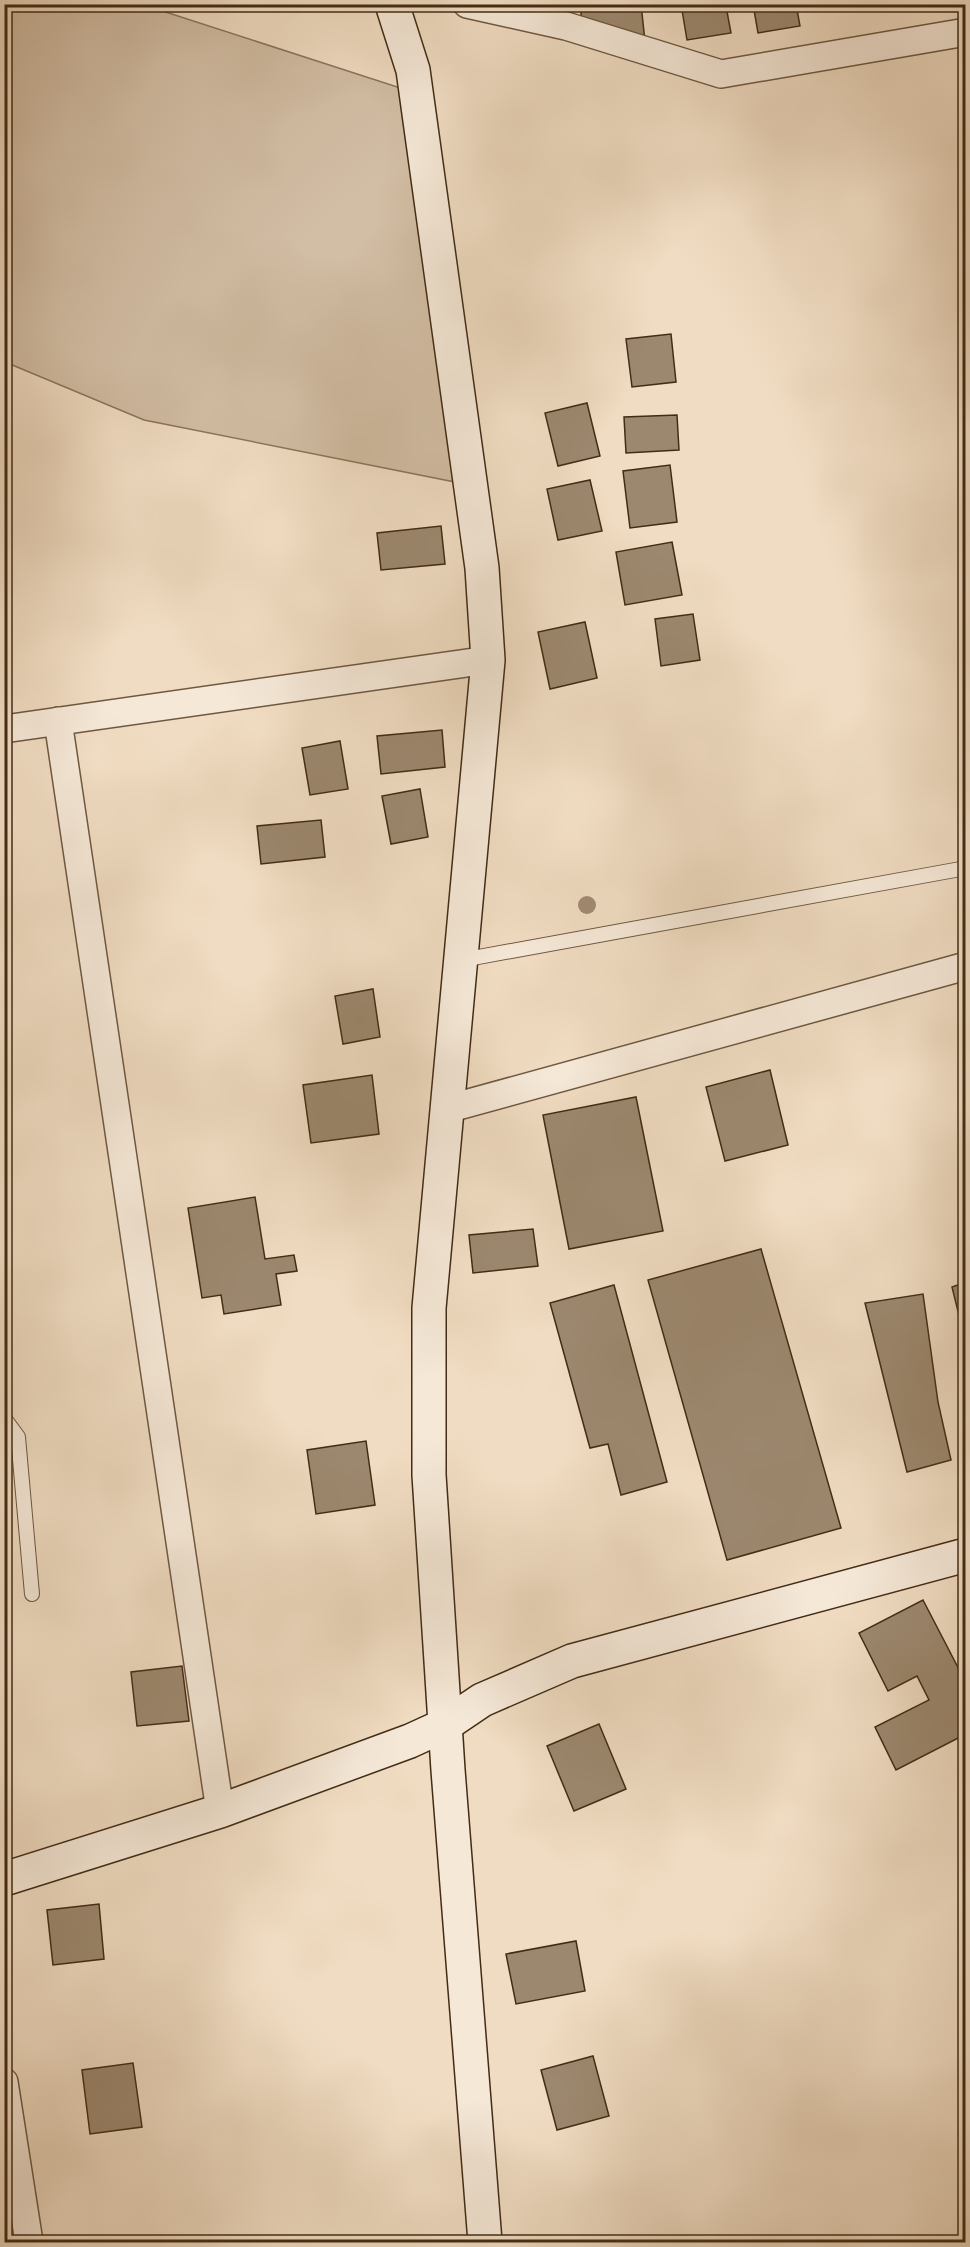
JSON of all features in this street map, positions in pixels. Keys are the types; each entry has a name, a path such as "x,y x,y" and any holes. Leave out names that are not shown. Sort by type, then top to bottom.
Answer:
{"street":[{"path":"392,4 413,70 482,568 488,660 429,1308 429,1475 485,2242"},
{"path":"467,4 566,26 721,74 966,32"},
{"path":"4,729 488,660"},
{"path":"58,721 220,1811"},
{"path":"447,1109 966,966"},
{"path":"4,1879 220,1811 446,1725 482,1700 572,1661 966,1555"},
{"path":"4,2082 29,2242"}],"lane":[{"path":"462,960 966,868"},
{"path":"4,1418 18,1437 32,1594"}],"shaded area":[{"path":"4,5 144,5 416,93 470,485 144,420 5,362"}],"building":[{"path":"580,4 641,4 646,51 583,31"},
{"path":"681,4 702,4 703,10 726,6 731,33 687,40"},
{"path":"753,4 796,4 800,26 758,33"},
{"path":"671,334 676,382 632,387 626,339"},
{"path":"587,403 600,456 558,466 545,413"},
{"path":"677,415 679,450 626,453 624,417"},
{"path":"670,465 677,522 630,528 623,471"},
{"path":"590,480 602,531 558,540 547,489"},
{"path":"441,526 445,564 381,570 377,533"},
{"path":"672,542 682,595 625,605 616,552"},
{"path":"693,614 700,660 661,666 655,619"},
{"path":"585,622 597,678 550,689 538,632"},
{"path":"442,730 445,767 381,774 377,736"},
{"path":"340,741 348,789 310,795 302,748"},
{"path":"420,789 428,837 391,844 382,796"},
{"path":"321,820 325,857 261,864 257,826"},
{"path":"373,989 380,1037 343,1044 335,996"},
{"path":"770,1070 788,1145 725,1161 706,1087"},
{"path":"372,1075 379,1134 311,1143 303,1085"},
{"path":"636,1097 663,1231 569,1249 543,1115"},
{"path":"255,1197 265,1259 294,1255 297,1271 276,1274 281,1305 224,1314 221,1295 202,1298 188,1208"},
{"path":"533,1229 538,1266 473,1273 469,1235"},
{"path":"761,1249 841,1528 727,1560 648,1280"},
{"path":"966,1282 966,1344 952,1287"},
{"path":"614,1285 667,1482 621,1495 608,1444 590,1448 550,1303"},
{"path":"923,1294 938,1402 951,1460 907,1472 865,1303"},
{"path":"366,1441 375,1505 316,1514 307,1450"},
{"path":"923,1600 966,1683 966,1734 896,1770 875,1727 929,1700 917,1676 888,1691 859,1633"},
{"path":"182,1666 189,1721 137,1726 131,1672"},
{"path":"599,1724 626,1789 574,1811 547,1746"},
{"path":"99,1904 104,1959 53,1965 47,1910"},
{"path":"576,1941 585,1991 516,2004 506,1954"},
{"path":"593,2056 609,2116 557,2130 541,2070"},
{"path":"133,2063 142,2127 90,2134 82,2070"}]}
